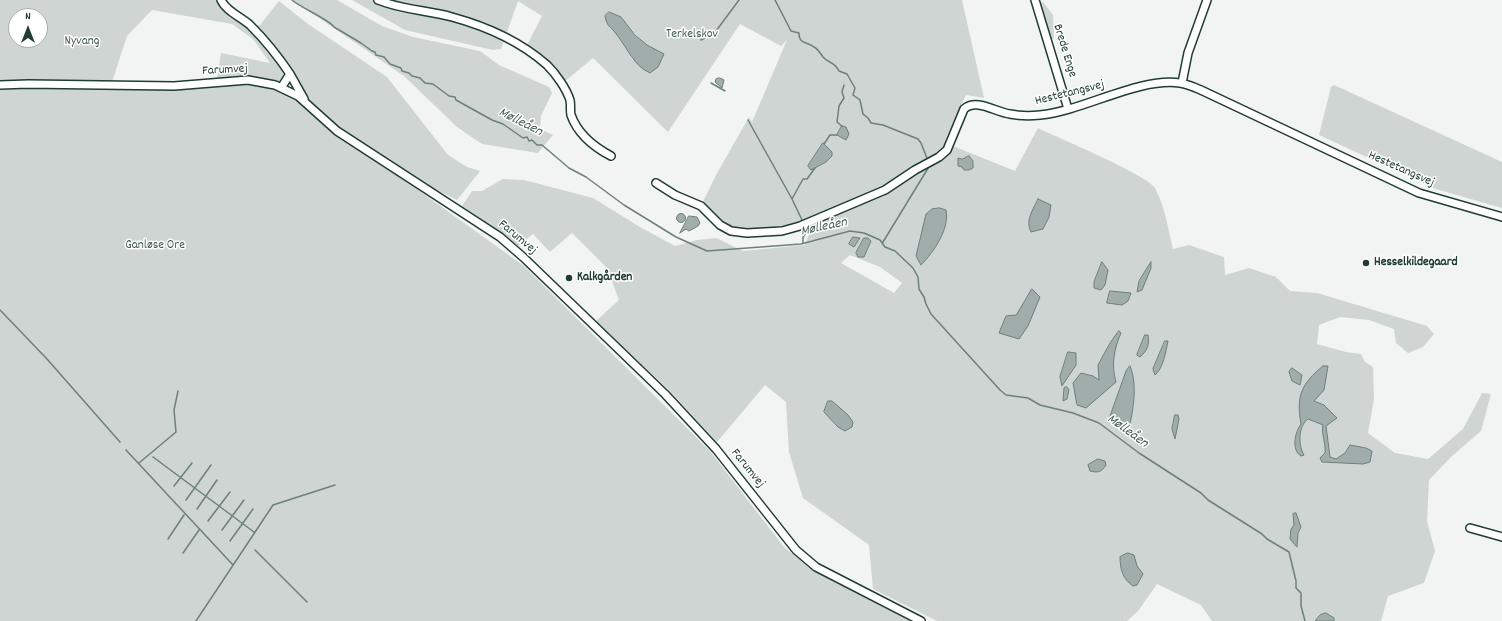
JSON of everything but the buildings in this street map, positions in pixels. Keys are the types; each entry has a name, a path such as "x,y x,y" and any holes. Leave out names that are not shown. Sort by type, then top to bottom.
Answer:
{"street":[{"path":"222,0 225,6 248,24 263,39 290,74 305,101"},
{"path":"378,0 395,7 452,17 483,28 519,46 533,55 547,66 566,92 570,101 571,114 585,138 600,150 611,156"},
{"name":"Brede Enge","path":"1035,0 1068,109"},
{"path":"1182,83 1188,54 1207,0"},
{"path":"281,88 290,74"},
{"name":"Farumvej","path":"0,86 28,84 174,86 248,80 281,88 305,101 337,131 500,237 523,257 665,394 716,449 796,550 816,567 921,621"},
{"name":"Hestetangsvej","path":"656,183 675,195 701,206 720,225 732,231 747,233 782,231 800,226 885,190 915,170 939,157 947,150 964,109 969,105 976,104 1009,114 1026,116 1052,113 1153,84 1170,82 1182,83 1419,193 1502,217"},
{"path":"1470,528 1502,537"}],"green space":[{"name":"Ganløse Ore","path":"0,0 224,0 256,25 260,25 279,1 308,24 387,77 448,155 467,167 480,171 457,200 400,170 363,146 328,120 305,96 286,64 279,90 298,101 330,130 393,172 524,266 710,451 784,547 809,568 912,621 0,621","holes":["152,10 232,24 253,39 270,63 221,53 217,79 184,83 112,82 127,36"]},
{"path":"293,0 337,0 382,26 413,37 480,51 499,65 549,87 552,93 541,116 540,129 553,135 538,153 482,144 457,127 404,76"},
{"name":"Terkelskov","path":"352,0 962,0 984,98 966,95 945,140 953,146 1015,171 1038,128 1101,156 1136,174 1155,188 1166,218 1173,249 1189,245 1224,257 1225,275 1249,268 1276,277 1290,291 1317,293 1427,326 1434,334 1423,347 1408,353 1396,343 1394,329 1369,320 1340,317 1319,325 1317,344 1346,352 1361,354 1365,362 1373,367 1374,399 1368,433 1395,453 1428,459 1463,429 1482,393 1491,394 1481,431 1452,456 1429,480 1427,521 1435,551 1424,583 1388,596 1381,621 1212,621 1201,605 1157,584 1138,611 1127,621 937,621 873,589 869,545 803,498 789,452 786,402 765,385 717,442 670,391 596,321 619,300 607,268 572,233 550,252 533,234 518,246 504,234 462,206 472,191 482,191 503,179 524,180 593,198 640,227 675,246 697,240 716,238 743,251 805,245 812,225 843,211 784,228 751,231 736,230 724,225 718,221 702,204 715,177 749,117 752,122 787,40 781,46 740,24 668,132 593,58 564,82 526,47 542,16 518,1 501,49 493,50 405,30","holes":["621,17 645,43 663,54 633,60 616,34","850,255 880,267 902,283 894,293 841,263"]},
{"path":"1043,2 1053,15 1054,38 1051,40 1040,3"},
{"path":"1334,85 1502,162 1502,208 1436,189 1319,135 1331,87"}],"shaded area":[{"path":"609,12 621,17 635,35 647,45 664,54 658,67 650,73 644,70 635,61 607,23 605,16"},
{"path":"720,78 724,80 722,88 715,82 716,79"},
{"path":"842,126 846,127 849,134 846,140 837,135"},
{"path":"823,143 832,152 832,156 826,162 811,170 808,166"},
{"path":"969,156 973,161 973,168 964,170 962,167 958,166 958,158 962,159"},
{"path":"1038,199 1051,205 1049,217 1043,229 1031,232 1029,228 1029,219"},
{"path":"940,208 946,210 946,224 936,247 921,265 916,256 926,214 932,209"},
{"path":"681,213 686,218 681,223 676,218"},
{"path":"689,216 697,217 700,223 698,226 689,231 686,229 680,233"},
{"path":"853,237 860,238 854,247 849,244"},
{"path":"864,238 868,238 871,241 864,257 858,257 856,253"},
{"path":"1102,262 1108,270 1105,285 1101,290 1094,288 1094,282"},
{"path":"1151,262 1151,268 1142,290 1137,292 1139,281"},
{"path":"1032,289 1040,297 1028,326 1019,339 999,333 1006,316 1016,315"},
{"path":"1110,291 1131,293 1128,301 1122,305 1107,303"},
{"path":"1119,331 1121,333 1115,351 1114,363 1114,376 1116,382 1086,408 1077,405 1073,383 1081,373 1093,376 1099,380 1098,365 1110,343"},
{"path":"1145,335 1148,335 1148,345 1140,357 1137,355"},
{"path":"1165,341 1168,341 1164,360 1160,369 1155,375 1153,369"},
{"path":"1068,352 1076,353 1076,365 1062,386 1060,377"},
{"path":"1130,366 1134,381 1134,389 1129,429 1109,419 1126,371"},
{"path":"1323,366 1328,366 1324,390 1314,401 1324,405 1337,418 1326,426 1330,457 1336,459 1345,453 1350,445 1366,448 1372,451 1370,462 1363,464 1322,462 1320,458 1325,453 1323,425 1308,419 1302,426 1300,436 1304,455 1301,456 1296,450 1295,441 1301,424 1299,406 1302,391 1310,379"},
{"path":"1292,368 1302,375 1300,385 1292,381 1289,372"},
{"path":"1067,387 1069,390 1067,399 1063,401 1064,388"},
{"path":"828,401 832,401 848,415 853,422 852,427 845,431 838,427 824,412"},
{"path":"1175,415 1178,415 1179,419 1175,439 1172,429"},
{"path":"1098,459 1105,461 1106,465 1101,471 1090,471 1088,465"},
{"path":"1296,513 1301,527 1298,533 1297,547 1290,539 1291,529 1294,525 1293,514"},
{"path":"1128,553 1134,555 1137,566 1143,574 1137,585 1133,586 1124,577 1121,566 1120,557"},
{"path":"1326,613 1334,618 1334,621 1315,621 1320,615"}],"waterway":[{"name":"Mølleåen","path":"292,0 375,52 376,55 384,57 390,64 401,68 402,71 420,78 425,83 433,84 449,96 455,97 456,100 492,120 503,124 523,138 527,137 529,141 532,140 537,145 542,145 569,168 586,177 624,205 676,237 707,251 801,244 850,231 864,233 880,240 885,247 895,251 913,268 918,277 919,289 931,314 1006,395 1028,398 1040,405 1073,413 1099,423 1139,453 1201,493 1208,500 1289,552 1296,581 1296,588 1301,593 1301,606 1305,621"},
{"path":"701,40 716,31 739,0"},
{"path":"775,0 791,31 799,33 799,37 802,41 818,50 823,57 839,71 847,74 855,88 853,95 860,100 863,114 871,123 883,125 918,139 928,161"},
{"path":"711,83 725,91"},
{"path":"842,126 837,122 839,106 844,98 842,92 844,85"},
{"path":"748,120 792,199 803,222"},
{"path":"824,144 830,135 837,135"},
{"path":"883,242 930,165"},
{"path":"792,199 803,179 807,179 815,168"},
{"path":"803,243 806,228"},
{"path":"0,310 47,359 120,442"},
{"path":"139,463 176,432 174,410 178,391"},
{"path":"126,450 233,565"},
{"path":"153,457 254,532"},
{"path":"174,486 192,463"},
{"path":"186,500 211,465"},
{"path":"197,509 217,480"},
{"path":"196,621 273,505 335,485"},
{"path":"208,521 230,492"},
{"path":"222,530 244,500"},
{"path":"230,541 253,509"},
{"path":"168,539 184,515"},
{"path":"183,553 199,530"},
{"path":"255,550 307,602"}],"place":[{"name":"Hesselkildegaard","path":"1366,263"},
{"name":"Kalkgården","path":"569,278"}],"park label":[{"name":"Nyvang","path":"82,42"}]}
